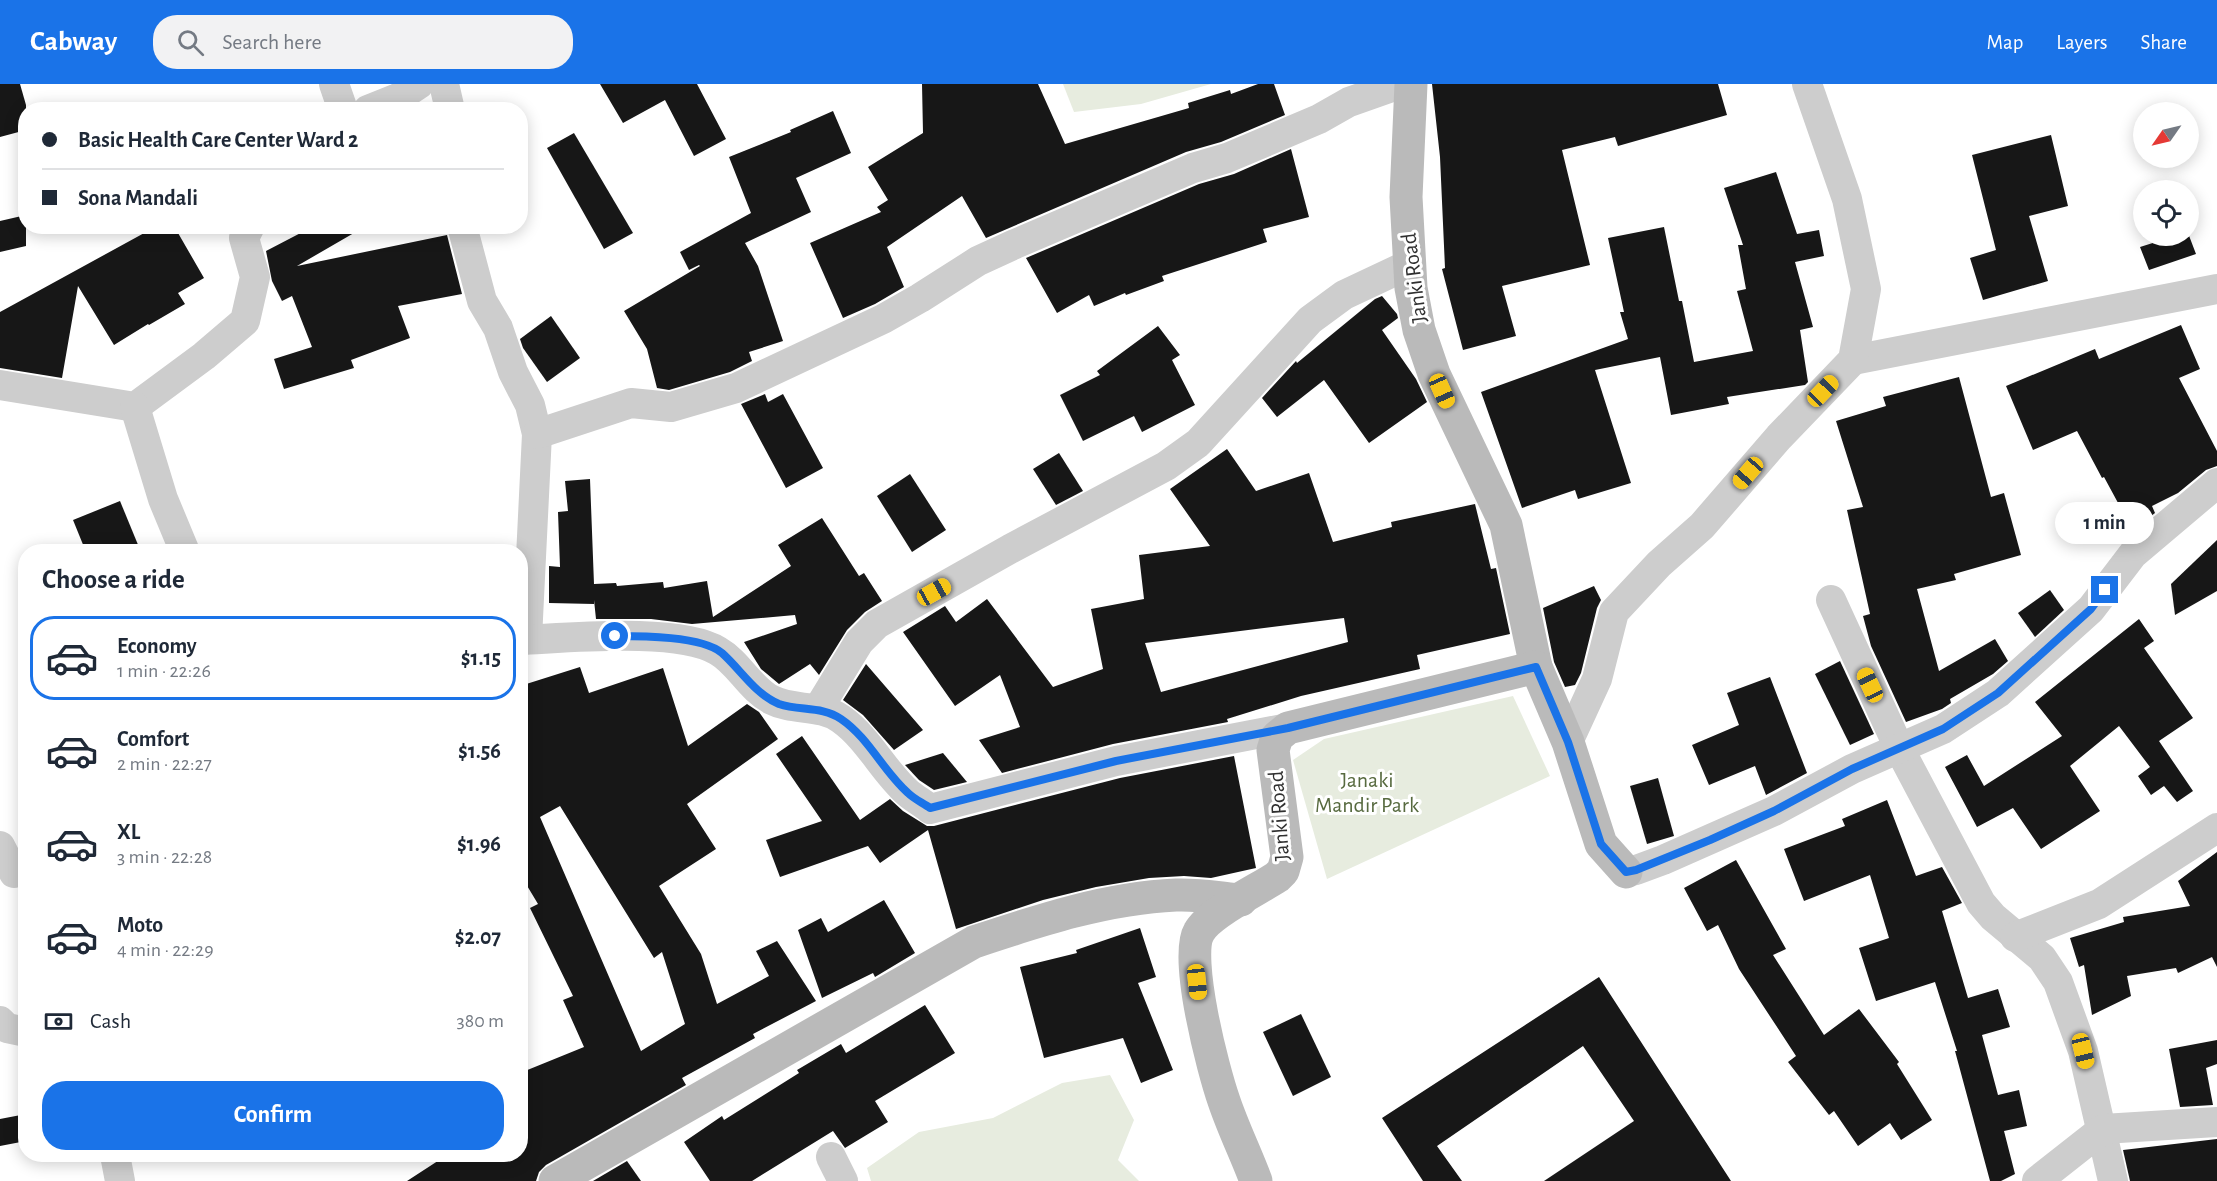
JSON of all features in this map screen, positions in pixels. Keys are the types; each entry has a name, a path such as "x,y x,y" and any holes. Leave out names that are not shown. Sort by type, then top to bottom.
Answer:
{"street":[{"path":"334,84 340,102"},
{"path":"388,102 419,84"},
{"path":"444,84 448,102"},
{"path":"537,434 632,403 671,407 736,388 883,319 978,261 1015,244 1193,168 1227,158 1319,119 1349,102 1400,84"},
{"name":"Janki Road","path":"1411,84 1406,196 1412,288 1419,330 1434,374 1506,525 1536,667 1568,742 1601,844 1626,872"},
{"path":"1568,742 1597,680 1614,612 1659,564 1702,526 1779,437 1853,360 1866,289 1847,199 1807,84"},
{"path":"0,385 135,407 204,356 245,321 255,277 244,238 246,234"},
{"path":"464,234 482,301 498,328 513,372 530,405 537,434 528,577"},
{"path":"818,709 859,642 877,624 1010,549 1166,466 1198,443 1310,320 1344,295 1410,264"},
{"path":"1853,360 2217,289"},
{"path":"135,407 163,499 182,544"},
{"path":"1626,872 1645,867 1774,811 1852,769 1943,729 1998,693 2091,609 2133,554 2217,483"},
{"path":"1831,600 1899,748 1981,903 1993,917 2042,958 2058,982 2083,1051 2113,1181"},
{"path":"528,640 637,636 699,642 720,651 764,696 781,704 818,709 839,718 857,733 907,792 930,808 1116,761 1288,728 1536,667"},
{"name":"Janki Road","path":"1256,1181 1224,1100 1198,1000 1193,946 1199,931 1209,919 1283,871 1287,857 1273,750 1277,737 1288,728"},
{"path":"2016,937 2099,904 2217,828"},
{"path":"0,846 14,873 18,871"},
{"path":"555,1181 974,942 1039,921 1108,903 1177,895 1241,900"},
{"path":"0,1021 7,1028 18,1030"},
{"path":"2037,1181 2103,1130 2217,1122"},
{"path":"116,1162 120,1181"}],"green space":[{"path":"1063,84 1211,84 1141,104 1074,112"},
{"name":"Janaki Mandir Park","path":"1513,696 1550,776 1327,879 1293,760 1324,739"},
{"path":"1110,1075 1134,1120 1118,1160 1139,1181 871,1181 867,1168 919,1132 993,1118 1062,1083"}],"building":[{"path":"0,84 20,84 25,102 18,102 18,132 0,137"},
{"path":"600,84 697,84 726,139 694,156 665,100 623,123"},
{"path":"922,84 1038,84 1065,144 1189,108 1188,103 1230,90 1231,94 1258,84 1274,84 1285,115 1221,142 1186,152 986,238 962,196 887,247 904,287 875,304 843,318 810,243 881,212 877,207 888,200 868,167 923,133"},
{"path":"1432,84 1718,84 1727,115 1618,146 1615,137 1562,150 1590,265 1502,286 1516,336 1463,350 1442,269 1445,268 1440,157"},
{"path":"833,111 851,153 796,178 811,212 745,243 758,266 783,341 749,352 752,361 730,372 669,390 657,388 647,349 624,311 700,266 689,270 680,252 751,213 729,157 791,132 790,130"},
{"path":"574,133 633,233 604,249 547,148"},
{"path":"2051,135 2068,206 2029,216 2048,281 1983,300 1970,258 1996,250 1972,155"},
{"path":"1291,149 1309,217 1263,229 1267,242 1162,276 1164,281 1126,295 1125,293 1094,306 1089,295 1057,313 1026,258 1199,184 1234,174"},
{"path":"1776,172 1797,234 1819,230 1824,256 1795,262 1813,327 1800,330 1808,382 1805,385 1727,397 1729,404 1671,415 1660,357 1595,370 1631,483 1578,499 1575,490 1522,508 1481,392 1628,339 1620,312 1624,312 1608,238 1664,227 1694,362 1753,351 1737,291 1746,289 1738,245 1743,245 1724,188"},
{"path":"18,217 18,234 26,234 26,246 0,252 0,221"},
{"path":"142,234 179,234 204,278 178,293 185,304 114,345 78,286 62,378 0,368 0,312"},
{"path":"299,234 352,234 297,266 447,235 462,294 398,306 410,338 351,360 354,368 284,389 274,359 312,347 292,296 282,301 272,281 266,251"},
{"path":"2193,246 2196,254 2149,270 2140,247"},
{"path":"1382,296 1398,318 1382,330 1416,379 1427,402 1369,443 1324,380 1277,417 1262,398 1296,361 1297,363 1375,299"},
{"path":"551,316 580,358 547,382 523,348 520,339"},
{"path":"2181,325 2200,369 2179,378 2217,451 2217,466 2206,470 2178,493 2152,506 2155,513 2146,520 2130,525 2077,431 2033,450 2006,386 2095,349 2099,359"},
{"path":"1158,326 1180,355 1172,360 1195,405 1142,432 1134,416 1083,441 1060,395 1100,375 1097,371"},
{"path":"1959,377 1991,497 2004,493 2021,555 1954,574 1956,580 1917,589 1939,671 1995,639 2008,661 1993,674 1950,699 1951,703 1942,709 1906,722 1871,646 1863,616 1870,614 1847,510 1863,507 1836,421 1886,406 1883,397"},
{"path":"765,394 768,402 783,394 823,468 786,488 741,404"},
{"path":"1227,449 1256,491 1309,473 1333,542 1392,527 1391,522 1475,504 1491,569 1496,568 1510,634 1417,655 1420,669 1301,696 1227,719 1228,722 1113,744 1002,773 979,740 1020,727 1000,675 955,706 903,632 945,606 956,622 987,599 1053,687 1103,669 1091,609 1144,599 1139,555 1210,546 1170,489","holes":["1344,618 1348,642 1161,692 1145,643"]},
{"path":"1059,453 1083,491 1056,505 1033,469"},
{"path":"910,474 946,530 912,552 877,496"},
{"path":"590,479 594,584 616,583 617,586 663,582 664,588 707,581 713,617 791,566 778,545 822,518 859,576 864,573 882,601 865,612 847,630 819,675 810,664 779,684 761,669 744,642 797,624 795,615 692,624 651,619 596,619 594,600 594,604 549,603 549,566 560,567 558,512 568,511 565,481"},
{"path":"120,501 138,544 83,544 73,520"},
{"path":"2217,540 2217,591 2175,615 2171,584"},
{"path":"1594,586 1601,600 1581,673 1575,685 1565,687 1554,662 1543,608"},
{"path":"2050,590 2064,610 2035,637 2018,613"},
{"path":"2139,619 2154,641 2144,648 2193,718 2159,741 2193,791 2177,802 2164,786 2151,795 2138,776 2150,767 2119,726 2070,766 2100,811 2041,849 2013,808 1977,827 1945,767 1967,755 1984,786 2062,736 2035,702"},
{"path":"1840,661 1874,734 1850,745 1815,674"},
{"path":"866,664 923,730 894,750 863,715 843,700"},
{"path":"580,667 589,693 663,668 688,746 747,704 759,712 778,739 687,804 716,849 659,886 701,954 717,1004 769,976 756,951 777,941 816,1001 753,1034 755,1038 682,1078 686,1085 546,1165 539,1172 536,1181 407,1181 436,1162 528,1162 528,1070 584,1047 563,1000 573,996 530,908 538,904 528,887 528,683","holes":["560,806 654,958 662,952 685,1024 641,1051 540,817"]},
{"path":"1770,677 1807,773 1766,795 1755,766 1709,785 1692,745 1739,725 1727,693"},
{"path":"802,736 860,820 890,799 903,811 927,826 1120,778 1234,756 1256,868 1211,878 1184,876 1149,878 1096,887 1043,900 956,929 928,830 880,863 868,846 780,877 766,840 822,821 776,754"},
{"path":"943,753 967,782 934,790 919,780 905,765"},
{"path":"1658,778 1674,836 1647,844 1630,786"},
{"path":"1887,800 1916,876 1942,867 1962,903 1942,911 1968,998 1998,989 2010,1027 1982,1035 1998,1095 2019,1090 2027,1126 2004,1131 2015,1174 2001,1181 1990,1181 1955,1051 1957,1051 1935,982 1876,1001 1859,948 1889,938 1870,875 1804,901 1784,849 1845,826 1842,819"},
{"path":"2217,852 2217,967 2212,957 2178,973 2176,968 2127,976 2131,996 2092,1015 2084,965 2079,967 2070,938 2124,922 2123,917 2190,906 2178,881"},
{"path":"1736,860 1786,949 1773,955 1824,1035 1859,1009 1899,1062 1897,1064 1932,1120 1901,1140 1890,1123 1858,1146 1834,1111 1829,1115 1788,1062 1796,1056 1739,969 1718,925 1707,931 1684,888"},
{"path":"884,900 915,953 875,977 873,973 822,998 798,930 821,918 828,932"},
{"path":"1140,928 1156,977 1138,983 1173,1070 1141,1083 1123,1038 1044,1058 1020,967 1077,953 1076,950"},
{"path":"1599,977 1731,1181 1544,1181 1634,1121 1583,1046 1437,1146 1462,1181 1423,1181 1382,1118"},
{"path":"925,1005 955,1053 875,1101 888,1122 845,1148 833,1131 752,1181 710,1181 684,1142 722,1116 724,1120 799,1073 797,1070 841,1044 846,1053"},
{"path":"1301,1014 1331,1077 1293,1096 1263,1032"},
{"path":"2217,1040 2217,1064 2206,1068 2213,1105 2180,1107 2169,1049"},
{"path":"18,1116 18,1143 0,1146 0,1119"},
{"path":"2217,1139 2217,1181 2130,1181 2123,1150"},
{"path":"627,1161 641,1181 593,1181"}],"route":[{"path":"615,636 699,642 720,651 764,696 781,704 818,709 839,718 857,733 907,792 930,808 1116,761 1288,728 1536,667 1568,742 1601,844 1626,872 1710,840 1774,811 1852,769 1943,729 1998,693 2091,609 2105,590"}]}
